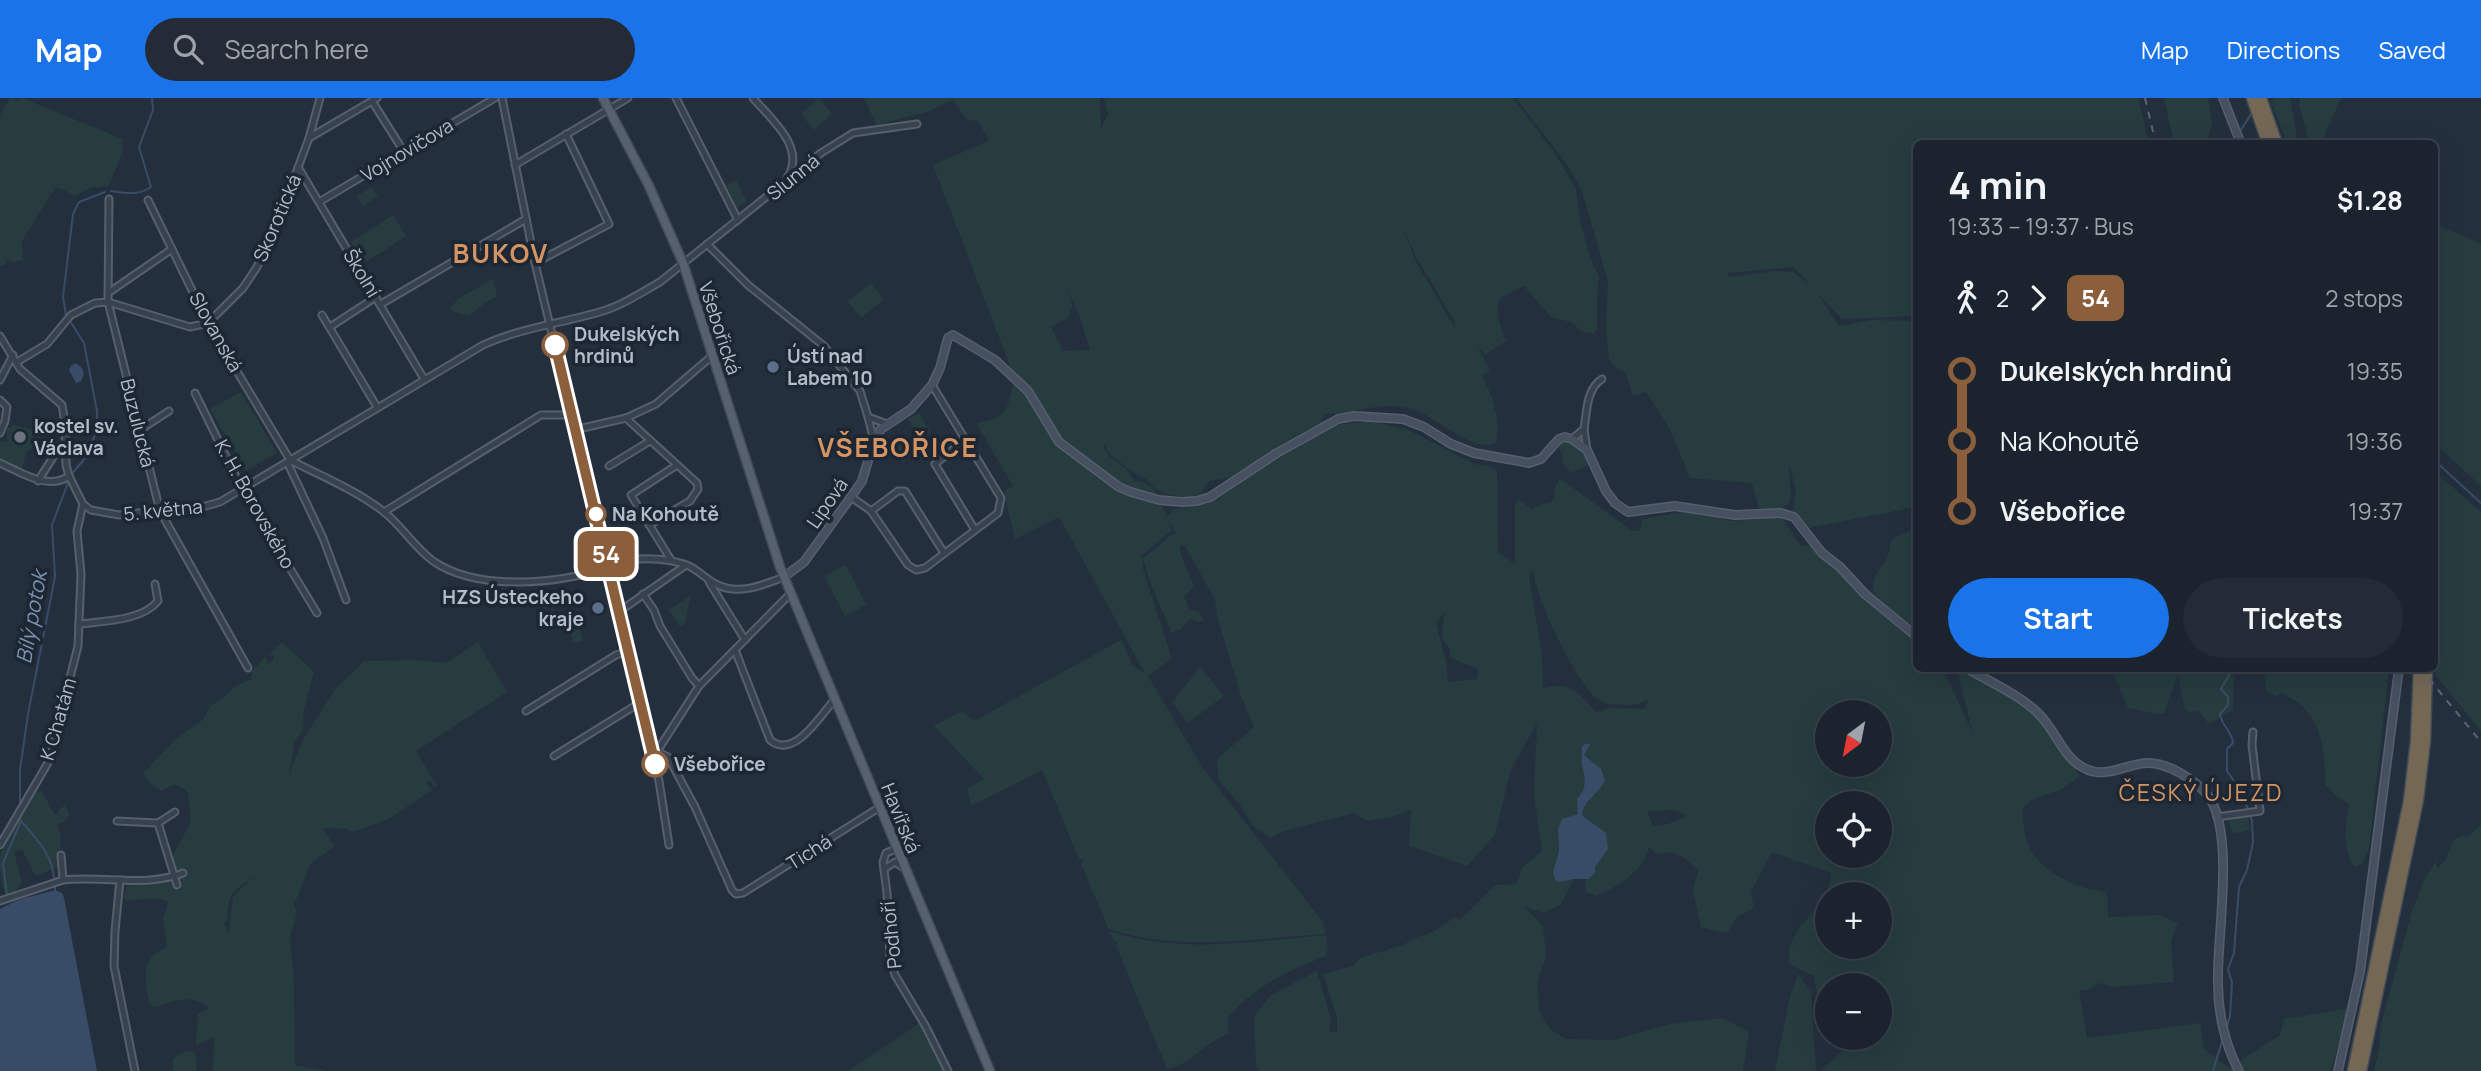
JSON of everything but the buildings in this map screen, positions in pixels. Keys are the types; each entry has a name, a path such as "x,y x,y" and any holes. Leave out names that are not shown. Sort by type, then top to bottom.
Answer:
{"highway":[{"path":"2258,104 2267,140"},
{"path":"2258,104 2275,140"},
{"path":"2353,1071 2409,801 2416,741 2419,672"},
{"path":"2361,1071 2418,800 2425,741 2427,672"}],"main road":[{"name":"Všebořická","path":"603,98 653,194 683,263 784,576"},
{"name":"Havířská","path":"784,576 990,1071"}],"street":[{"name":"Skorotická","path":"208,323 243,288 257,267 280,216 309,138 320,98"},
{"name":"Vojnovičova","path":"319,202 495,98"},
{"path":"502,98 535,263 655,753 668,845"},
{"path":"515,165 628,98"},
{"path":"676,98 738,220"},
{"path":"753,98 790,143 792,168 782,185"},
{"path":"2223,98 2240,140"},
{"path":"309,138 374,99 404,152"},
{"name":"Slunná","path":"683,263 821,153 853,133 917,124"},
{"path":"535,263 609,225 566,134"},
{"name":"Školní","path":"298,167 424,379"},
{"name":"Buzulucká","path":"109,199 107,302 160,511 248,668"},
{"name":"Slovanská","path":"148,200 208,323 290,460"},
{"path":"381,304 526,219"},
{"path":"708,244 748,285 824,346 860,391 874,441"},
{"path":"108,293 172,249"},
{"path":"346,600 323,538 289,466 290,460 483,345 505,335 607,309 660,282 683,263"},
{"path":"330,327 376,297"},
{"path":"17,362 47,344 71,316 95,303 107,302 190,327 208,323"},
{"path":"323,315 377,407"},
{"name":"Lipová","path":"784,576 804,562 862,481 874,441 887,424 911,409 932,385 940,368 947,338 955,335 1003,368 1028,391 1059,442 1069,451 1088,462 1119,487 1159,500 1197,501 1210,497 1277,453 1338,419 1354,416 1403,419 1474,453 1529,463 1541,459 1559,439 1572,439"},
{"path":"0,336 20,369 62,405 69,478 83,504"},
{"path":"0,380 13,355"},
{"path":"575,430 626,418 656,404 713,355"},
{"path":"1602,379 1594,384 1584,429 1587,450 1606,491 1615,503 1629,512 1675,506 1735,515 1782,513 1794,517 1822,553 1840,567 1865,594 1913,634"},
{"path":"851,497 871,511 911,568 916,570 925,568 998,513 1001,498 932,385"},
{"name":"K. H. Borovského","path":"195,393 242,489 317,613"},
{"path":"0,400 8,407 0,433"},
{"path":"140,430 169,411"},
{"path":"384,512 541,415 571,415"},
{"path":"868,417 887,424"},
{"path":"626,418 698,483 695,496 649,525"},
{"path":"1584,429 1572,439 1587,450"},
{"path":"965,440 935,464 975,530"},
{"path":"609,467 650,441"},
{"path":"38,481 60,446 65,443"},
{"path":"290,460 384,512 430,559 457,572 502,581 554,580 588,574 608,565 671,560 686,565 727,589 760,586 784,576"},
{"name":"5. května","path":"83,504 109,515 213,504 290,460"},
{"path":"0,463 38,481 69,478"},
{"path":"671,560 631,495 677,465"},
{"path":"871,511 898,491 905,491 944,553"},
{"name":"K Chatám","path":"0,845 49,761 78,646 81,573 77,531 83,504"},
{"path":"620,611 686,565"},
{"path":"708,579 745,640"},
{"path":"79,624 120,618 152,609 158,601 155,584"},
{"path":"655,753 699,686 790,593"},
{"path":"643,594 654,610 660,626 699,686"},
{"path":"735,650 770,740 776,745 785,747 797,742 835,699"},
{"path":"526,711 616,655 629,651"},
{"path":"1973,672 2039,713 2076,764 2088,771 2099,773 2148,763 2164,766 2186,777 2207,793 2217,817 2223,854 2217,982 2222,1028 2239,1071"},
{"path":"2338,1071 2360,972 2398,672"},
{"path":"554,756 641,702"},
{"path":"2217,817 2260,811 2252,745 2253,732"},
{"name":"Tichá","path":"655,753 668,757 736,894 880,807"},
{"path":"117,821 158,823 175,812"},
{"path":"158,823 177,885"},
{"path":"897,849 886,853 884,869 895,862 904,868"},
{"path":"61,855 63,880"},
{"name":"Podhoří","path":"884,869 890,958 895,975 948,1071"},
{"path":"0,901 63,880 94,877 149,881 183,873"},
{"path":"120,880 114,966 135,1071"}],"green space":[{"path":"10,98 22,98 125,140 122,143 123,152 108,187 92,187 75,196 55,188 22,241 23,260 13,262 6,259 5,265 0,266 0,115"},
{"path":"819,98 832,114 814,130 801,114"},
{"path":"864,98 1100,98 1101,129 1108,114 1104,98 1513,98 1554,152 1576,189 1581,225 1599,276 1597,328 1594,334 1583,332 1571,322 1551,317 1524,286 1500,298 1499,320 1506,341 1486,354 1478,348 1490,371 1482,375 1497,418 1495,444 1484,445 1463,438 1422,413 1401,407 1326,414 1320,423 1288,440 1258,462 1229,478 1209,481 1200,495 1187,498 1165,494 1153,487 1110,454 1104,445 1109,456 1128,470 1134,481 1153,488 1167,517 1174,509 1213,501 1336,425 1370,421 1409,430 1474,464 1497,470 1498,552 1515,564 1515,505 1519,499 1531,509 1551,503 1561,479 1632,531 1638,531 1642,519 1690,511 1730,521 1761,519 1766,516 1781,517 1801,546 1821,544 1892,613 1874,592 1874,579 1887,558 1893,538 1913,529 1913,626 1903,621 1913,629 1913,672 1944,672 1973,734 1958,672 1968,672 1998,688 2043,723 2080,776 2062,789 2033,799 2023,808 2023,824 2031,850 2038,860 2058,876 2085,888 2107,893 2108,917 2160,915 2178,923 2171,941 2174,982 2112,987 2098,983 2090,989 2079,991 2087,1038 2200,1023 2204,1049 2229,1068 2280,1035 2284,1019 2351,1008 2330,1071 1821,1071 1843,1050 1892,1050 1892,973 1815,973 1815,982 1814,976 1790,965 1789,952 1792,940 1815,909 1815,959 1892,959 1892,882 1830,882 1831,873 1817,868 1892,868 1892,791 1815,791 1815,867 1772,852 1751,891 1754,908 1738,916 1727,933 1701,927 1693,891 1698,870 1674,853 1656,854 1649,847 1641,864 1621,883 1597,896 1586,892 1585,880 1595,868 1598,855 1595,824 1582,815 1583,806 1589,802 1583,754 1590,743 1587,742 1582,748 1586,781 1578,814 1569,817 1558,829 1555,879 1560,882 1574,879 1561,904 1544,913 1524,907 1543,926 1546,956 1537,984 1540,1012 1550,1029 1566,1039 1614,1040 1670,1024 1723,1018 1749,1032 1743,1071 1259,1071 1256,1065 1254,1019 1271,995 1317,971 1331,1020 1329,1031 1337,1033 1337,1018 1323,974 1353,966 1360,958 1403,945 1433,932 1455,917 1460,920 1495,885 1516,884 1522,868 1542,851 1534,795 1537,723 1510,772 1495,835 1467,866 1409,846 1411,809 1391,817 1368,821 1354,813 1281,832 1271,838 1254,827 1218,779 1217,759 1254,727 1241,696 1218,620 1215,600 1185,546 1181,545 1180,552 1194,587 1184,597 1190,609 1199,612 1204,621 1190,619 1180,630 1171,632 1149,579 1143,558 1168,536 1176,533 1168,519 1172,530 1141,556 1172,659 1148,676 1203,768 1323,922 1325,934 1191,942 1138,937 1112,930 1108,928 1081,864 1083,859 1079,859 1042,770 971,806 967,789 984,779 934,726 962,711 974,721 1121,640 1133,666 1145,673 1059,517 1015,539 1004,492 1013,486 976,423 1001,415 1008,405 1015,379 933,165 989,141 978,121 967,120 953,100 927,112 876,125","holes":["1403,228 1416,257 1454,320 1456,330 1415,260","1065,286 1078,312 1090,350 1063,351 1051,327 1068,318 1073,305","1533,570 1548,617 1586,687 1598,700 1610,704 1634,705 1646,699 1648,702 1645,709 1610,708 1596,712 1579,694 1567,687 1543,689 1542,654 1529,577","1444,613 1442,638 1449,648 1451,658 1479,669 1477,679 1448,682 1436,623","1676,810 1687,816 1668,824 1653,826 1647,811"]},
{"path":"1516,98 2138,98 2148,140 1913,140 1913,316 1842,319 1818,294 1839,326 1870,320 1913,321 1913,508 1808,528 1793,511 1796,490 1789,465 1789,503 1778,511 1760,511 1752,483 1690,478 1670,429 1646,392 1633,396 1625,372 1613,366 1609,358 1606,330 1608,282 1582,191 1566,163","holes":["1794,267 1809,284 1793,272 1775,271 1729,277 1727,273"]},
{"path":"2164,98 2208,98 2212,122 2208,140 2173,140"},
{"path":"2274,98 2290,98 2297,140 2286,140 2271,102"},
{"path":"2300,98 2341,98 2322,140 2308,140 2299,104"},
{"path":"736,180 747,202 737,207 726,185"},
{"path":"372,187 378,196 363,206 357,196"},
{"path":"393,215 406,236 365,263 351,242"},
{"path":"2438,225 2481,244 2481,486 2438,447"},
{"path":"493,279 497,296 469,316 450,309 458,299"},
{"path":"871,283 884,300 861,318 848,301"},
{"path":"241,392 277,453 246,471 210,409"},
{"path":"919,413 930,432 920,438 908,419"},
{"path":"14,425 35,430 39,437 38,446 27,451 21,471 0,461 0,442 7,442 7,430 4,427 7,429"},
{"path":"903,437 912,444 914,451 904,462 896,459 894,453"},
{"path":"1565,440 1577,447 1590,465 1570,473 1562,462 1563,456 1557,445"},
{"path":"2438,474 2481,512 2481,731 2436,676"},
{"path":"846,565 866,605 845,616 824,576"},
{"path":"691,595 685,623 680,627 669,610"},
{"path":"578,620 583,641 573,643 568,622"},
{"path":"282,642 314,672 303,714 304,728 294,744 289,775 302,741 336,688 364,661 413,660 446,663 478,642 507,692 416,751 437,786 429,780 426,782 432,790 389,819 353,832 347,829 322,828 335,846 311,863 294,905 297,913 290,936 294,981 295,1065 326,1071 213,1071 214,1037 196,1045 198,1014 210,1008 190,1000 155,1007 150,1005 146,970 152,957 167,947 163,919 167,900 152,898 127,901 123,897 127,886 170,882 178,891 181,889 180,879 187,873 186,870 175,868 172,857 191,822 188,793 182,787 175,786 162,791 143,773 176,739 204,719 210,706 236,685 251,680 252,671 265,657 268,664 273,661 274,657 269,654","holes":["253,877 233,897 229,933 224,923 232,894"]},
{"path":"1200,667 1224,696 1188,723 1172,702"},
{"path":"2113,672 2234,672 2233,710 2209,724 2197,709 2189,712 2185,709 2178,674 2164,713 2128,708"},
{"path":"2265,672 2389,672 2369,848 2362,864 2354,867 2350,859 2346,836 2349,805 2325,784 2322,743 2312,719 2294,700 2281,693 2277,696 2266,691"},
{"path":"39,787 38,791 42,792 55,815 58,815 58,811 65,805 69,814 66,821 57,824 61,836 59,867 35,876 22,849 14,852 22,883 13,894 5,896 0,854"},
{"path":"2248,816 2250,830 2233,834 2228,819"},
{"path":"2481,825 2481,1071 2374,1071 2381,1024 2413,908 2424,880 2436,861 2437,868 2445,861 2454,841 2461,836 2467,837"},
{"path":"1109,931 1134,938 1188,944 1244,943 1326,935 1328,949 1326,956 1260,988 1228,1018 1228,1034 1183,1063 1167,1069 1116,946 1118,942 1113,940"},
{"path":"1798,975 1811,992 1816,1071 1775,1071 1790,997"},
{"path":"926,1019 950,1071 848,1071"},
{"path":"186,1051 195,1052 197,1071 173,1071 173,1058"}],"water":[{"path":"76,363 84,374 81,381 76,383 69,370"},
{"path":"1586,743 1590,744 1584,755 1601,769 1605,780 1585,806 1582,815 1606,833 1608,849 1595,867 1595,873 1588,879 1560,882 1555,880 1553,873 1559,850 1558,829 1562,819 1578,814 1577,799 1585,782 1582,747"},
{"path":"55,890 62,893 64,898 97,1071 0,1071 0,909 18,900"}],"waterway":[{"name":"Bílý potok","path":"111,191 136,193 151,187 139,147 153,110 152,98"},
{"path":"2239,133 2253,111"},
{"name":"Bílý potok","path":"66,315 63,297 73,214 79,202 105,192"},
{"name":"Bílý potok","path":"70,321 84,343 97,411 97,430 86,457 71,475"},
{"path":"2438,464 2481,503"},
{"name":"Bílý potok","path":"20,805 20,770 28,714 55,577 52,525 69,480"},
{"path":"2227,1026 2232,983 2228,969 2234,953 2239,887 2247,870 2253,842 2252,821 2248,809 2240,790 2227,771 2227,749 2233,743 2220,714 2228,705 2228,697 2221,689 2229,672"},
{"name":"Bílý potok","path":"7,895 3,863 21,821 20,817"},
{"path":"21,821 38,840 51,862 54,879"},
{"path":"2213,1071 2223,1038"}],"railway":[{"path":"2145,98 2155,140"},
{"path":"2423,672 2481,742"}],"bus line":[{"name":"54","path":"555,345 655,764"}],"place":[{"name":"Dukelských hrdinů","path":"555,345"},
{"name":"Ústí nad Labem 10","path":"773,367"},
{"name":"kostel sv. Václava","path":"20,437"},
{"name":"Na Kohoutě","path":"596,514"},
{"name":"HZS Ústeckeho kraje","path":"598,608"},
{"name":"Všebořice","path":"655,764"}],"district":[{"name":"BUKOV","path":"501,253"},
{"name":"VŠEBOŘICE","path":"898,447"},
{"name":"ČESKÝ ÚJEZD","path":"2201,792"}]}
